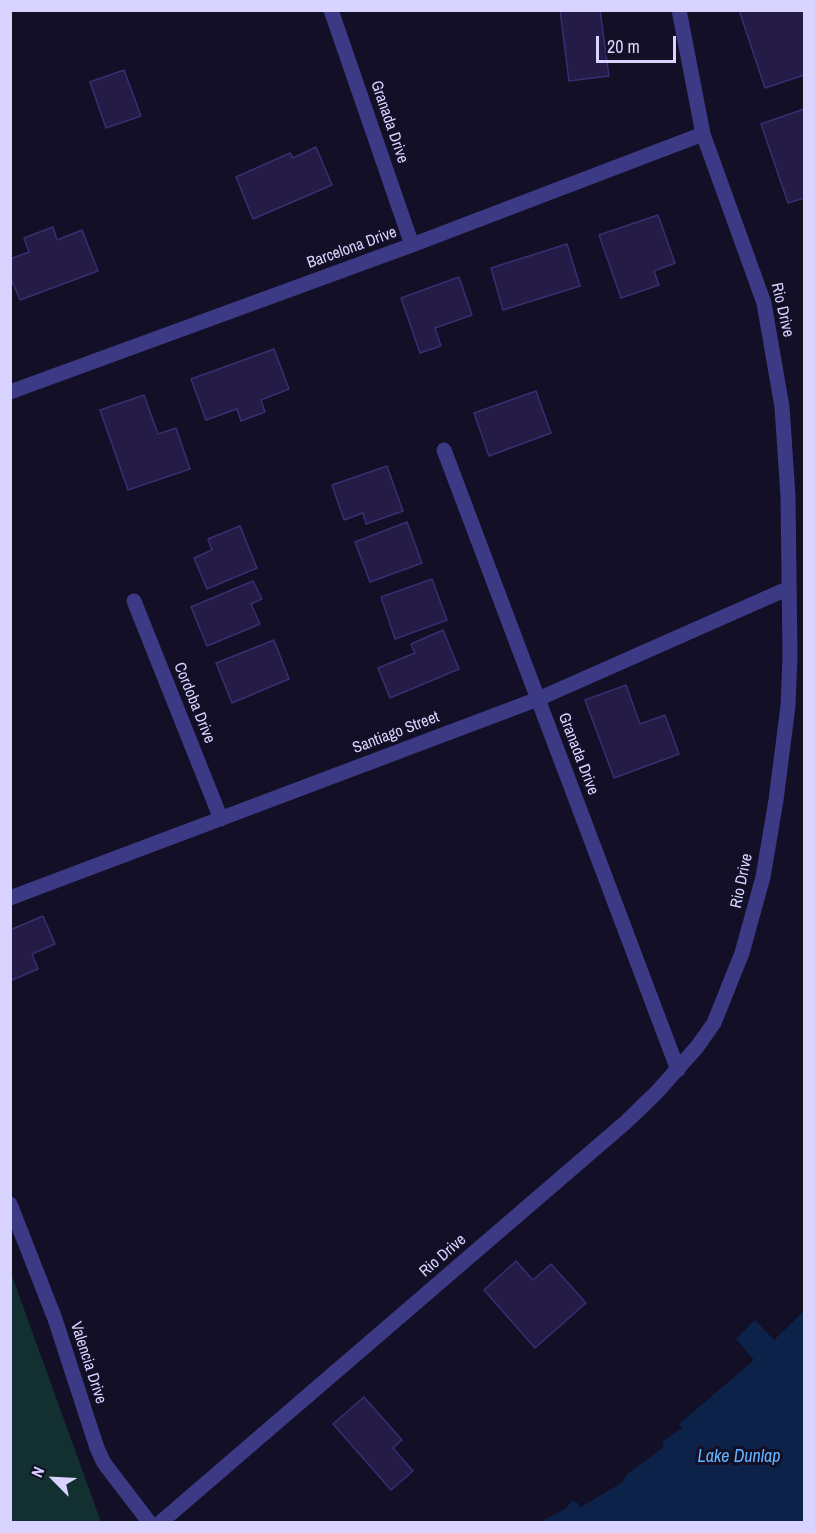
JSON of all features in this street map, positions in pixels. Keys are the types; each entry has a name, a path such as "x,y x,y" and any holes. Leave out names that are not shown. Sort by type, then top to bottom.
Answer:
{"street":[{"name":"Granada Drive","path":"331,10 412,245"},
{"name":"Rio Drive","path":"161,1522 626,1122 678,1070 714,1023 742,953 763,877 788,706 790,656 788,496 782,407 764,303 703,134 679,10"},
{"name":"Barcelona Drive","path":"10,392 412,245 703,134"},
{"name":"Granada Drive","path":"444,450 678,1070"},
{"name":"Santiago Street","path":"10,898 538,699 789,588"},
{"name":"Cordoba Drive","path":"134,601 221,819"},
{"name":"Valencia Drive","path":"10,1204 55,1319 97,1448 104,1463 149,1522"}],"green space":[{"path":"11,1273 101,1522 11,1522"}],"water":[{"name":"Lake Dunlap","path":"804,1311 804,1522 540,1522 565,1509 572,1501 578,1503 579,1508 623,1482 627,1474 664,1447 662,1442 682,1428 679,1424 754,1360 736,1339 755,1320 774,1340"}],"building":[{"path":"560,10 600,10 609,76 569,81"},
{"path":"739,10 804,10 804,75 765,88"},
{"path":"124,70 141,116 106,128 90,82"},
{"path":"804,109 804,198 788,203 761,124"},
{"path":"316,147 332,185 253,219 236,177 290,153 293,158"},
{"path":"658,215 675,263 654,271 659,285 621,298 599,235"},
{"path":"53,227 57,240 82,230 98,271 20,300 10,276 10,259 29,252 24,238"},
{"path":"567,244 580,286 503,310 491,268"},
{"path":"459,277 472,315 435,328 441,346 420,353 401,298"},
{"path":"274,349 289,389 261,400 265,412 241,421 237,409 206,420 191,379"},
{"path":"536,391 551,433 489,456 474,413"},
{"path":"144,395 158,434 176,428 190,469 128,490 100,410"},
{"path":"387,466 403,511 366,524 363,513 344,520 332,485"},
{"path":"407,522 422,563 370,582 355,542"},
{"path":"240,526 257,568 207,589 194,558 212,550 208,539"},
{"path":"432,579 447,620 395,639 381,597"},
{"path":"253,581 262,599 251,604 260,624 207,646 191,607"},
{"path":"443,630 459,669 390,698 378,668 415,653 411,644"},
{"path":"274,640 289,679 232,703 216,663"},
{"path":"626,685 640,724 665,715 679,754 614,778 585,700"},
{"path":"43,916 55,944 32,954 38,969 10,981 10,930"},
{"path":"516,1261 533,1280 551,1264 586,1303 535,1348 484,1290"},
{"path":"364,1397 402,1440 393,1448 413,1471 391,1490 333,1424"}]}
